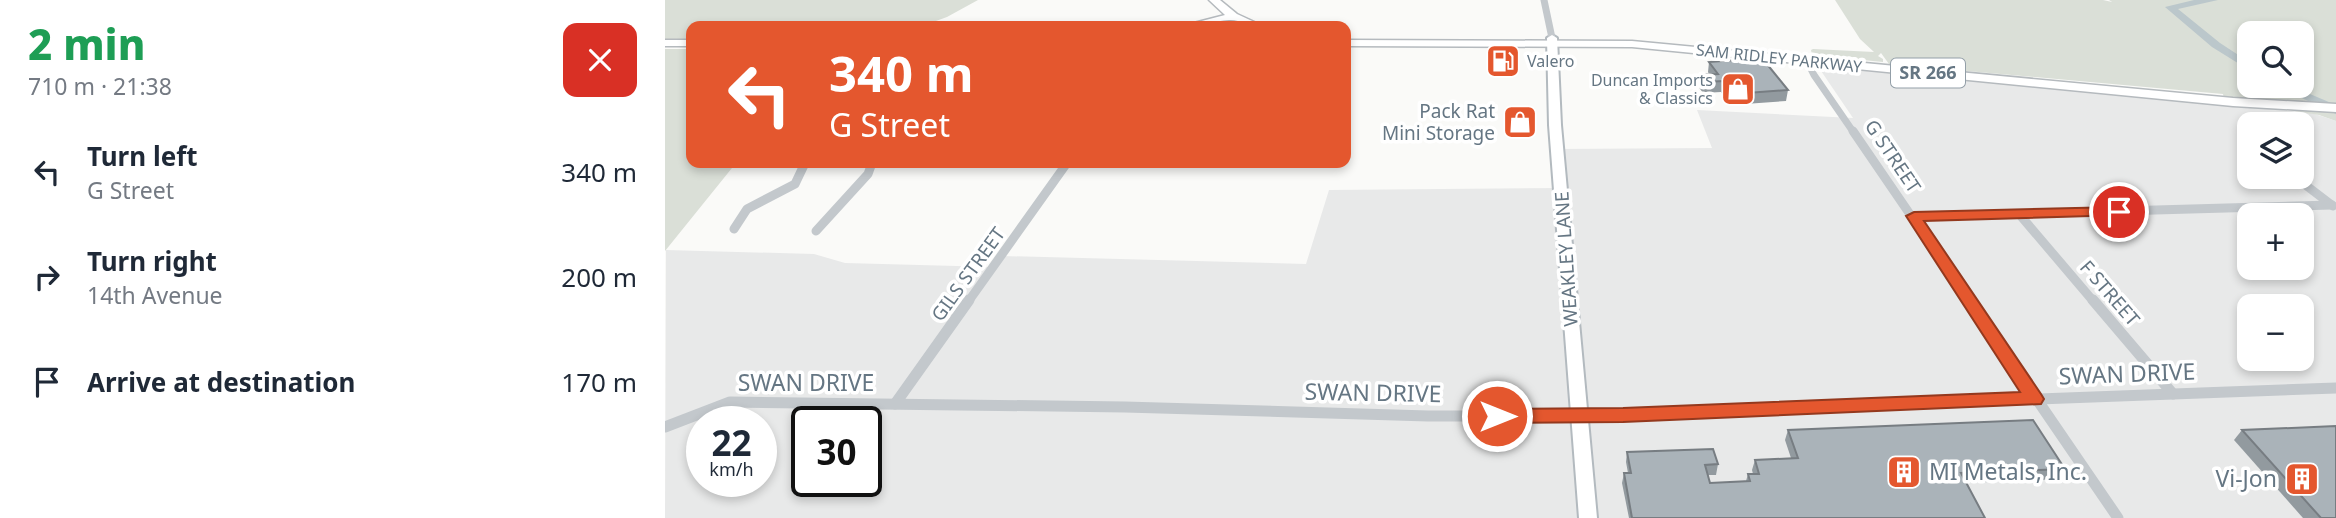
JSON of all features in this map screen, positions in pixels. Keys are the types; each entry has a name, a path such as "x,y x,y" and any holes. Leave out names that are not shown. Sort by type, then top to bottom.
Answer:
{"main road":[{"path":"1203,0 1236,21"},
{"path":"1214,0 1230,17 1242,21"},
{"path":"1214,21 1230,17"},
{"name":"SAM RIDLEY PARKWAY","path":"1351,41 1551,41 1632,44 2290,101 2336,102"},
{"name":"WEAKLEY LANE","path":"1551,41 1555,125 1588,518"},
{"path":"665,46 686,46"},
{"name":"SAM RIDLEY PARKWAY","path":"1805,59 1843,65 2336,108"},
{"path":"1814,75 1819,68 1843,65"}],"street":[{"name":"WEAKLEY LANE","path":"1544,0 1551,41"},
{"name":"G STREET","path":"1805,59 1914,216 2034,399 2118,518"},
{"path":"734,229 747,209 795,184 803,168"},
{"path":"816,231 868,174 870,168"},
{"name":"GILS STREET","path":"895,404 1063,168"},
{"path":"2311,189 2334,206"},
{"path":"1914,216 2334,206"},
{"name":"F STREET","path":"2020,215 2173,394"},
{"name":"SWAN DRIVE","path":"665,428 730,402 1428,416 1578,416 2336,387"}],"shaded area":[{"path":"665,0 978,0 936,21 686,21 686,41 665,41"},
{"path":"1835,0 2336,0 2336,121 2314,112 2224,99 2223,94 1889,64 1881,53 1878,56 1883,62 1812,55 1811,50 1874,52 1860,39"},
{"path":"665,49 686,49 686,168 732,168 665,251"},
{"path":"1817,65 2302,112 2237,112 2237,189 2314,189 2314,114 2336,121 2336,518 665,518 666,250 814,254 845,263 994,267 1003,256 1306,264 1329,190 1559,188 1557,149 1712,148 1697,110 1853,118"}],"building":[{"path":"1762,58 1788,90 1733,94 1723,81 1705,82 1700,75 1718,74 1709,62"},
{"name":"MI Metals, Inc.","path":"2033,420 2065,469 1961,473 1985,518 1632,518 1624,473 1631,473 1627,452 1713,449 1718,464 1705,465 1710,483 1750,481 1748,474 1759,474 1755,460 1798,458 1788,430"},
{"name":"Vi-Jon","path":"2336,426 2336,518 2321,518 2242,430"}],"waterway":[{"path":"2213,0 2170,7 2237,59"},
{"path":"2309,98 2336,110"}],"place":[{"name":"Valero","path":"1503,61"},
{"name":"Duncan Imports & Classics","path":"1738,89"},
{"name":"Pack Rat Mini Storage","path":"1520,122"},
{"name":"MI Metals, Inc.","path":"1904,472"},
{"name":"Vi-Jon","path":"2302,479"}],"route":[{"path":"1497,416 1623,415 2034,399 1914,216 2119,212"}]}
